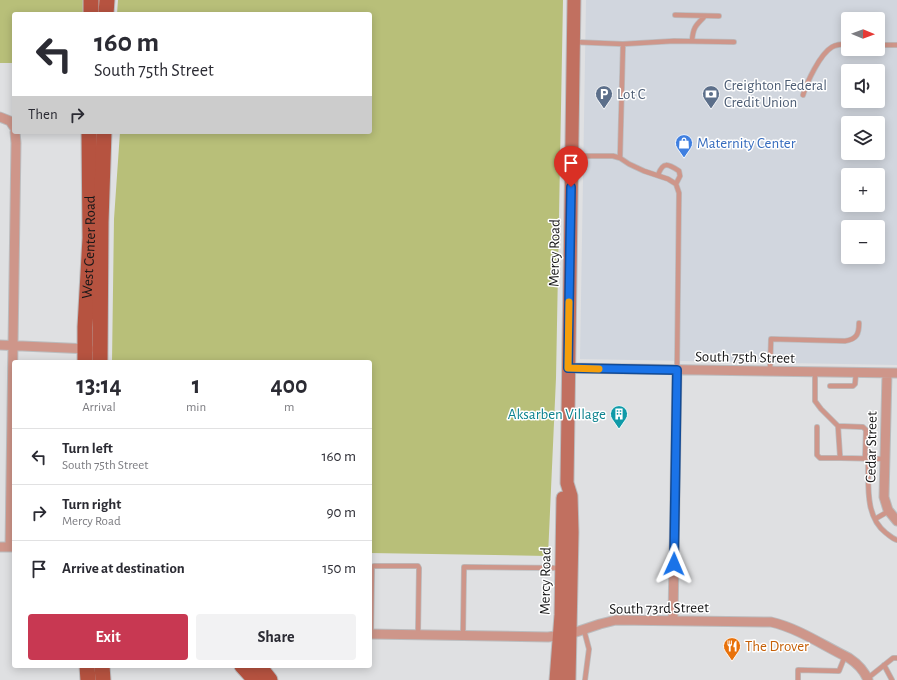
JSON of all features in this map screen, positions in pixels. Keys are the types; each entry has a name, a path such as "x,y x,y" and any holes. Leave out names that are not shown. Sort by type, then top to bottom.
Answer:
{"main road":[{"path":"91,0 91,12"},
{"path":"106,0 106,12"},
{"name":"Mercy Road","path":"569,680 561,615 562,502 567,483 574,0"},
{"name":"West Center Road","path":"85,355 90,238 89,134"},
{"name":"West Center Road","path":"100,356 101,222 104,134"},
{"name":"Mercy Road","path":"556,680 564,636 572,532 571,496 567,483"},
{"path":"87,668 88,680"},
{"path":"102,668 103,680"},
{"path":"244,668 254,680"},
{"path":"261,668 270,680"}],"street":[{"path":"0,117 10,121 12,124"},
{"path":"13,360 16,143 15,134"},
{"path":"0,345 100,356"},
{"name":"South 75th Street","path":"568,368 897,373"},
{"path":"673,620 677,370"},
{"name":"Cedar Street","path":"887,373 884,497 893,517"},
{"path":"0,547 12,547"},
{"name":"South 73rd Street","path":"372,634 564,636 616,620 771,622 800,634 845,656 857,663 867,677"}],"lane":[{"path":"675,15 719,16"},
{"path":"692,41 692,32 695,25 705,16"},
{"path":"573,42 623,44 674,40 734,42"},
{"path":"620,158 623,44"},
{"path":"803,95 806,84 828,50 834,46 841,45"},
{"path":"885,45 897,45"},
{"path":"572,156 613,156 620,158 628,164 644,171 668,179 676,184 679,192 677,370"},
{"path":"658,176 661,168 666,165 670,165 679,171 680,176 676,184"},
{"path":"770,370 771,339 851,340 859,333 859,323"},
{"path":"815,372 815,401 838,426 841,458"},
{"path":"830,386 853,386 855,384 856,373"},
{"path":"838,426 865,428 870,509 884,531 897,540"},
{"path":"816,427 817,455 820,458 885,459"},
{"path":"875,519 893,517"},
{"path":"372,567 418,566 418,634"},
{"path":"463,636 464,568 562,568"},
{"path":"584,630 589,649 585,680"},
{"path":"798,680 798,670 839,671 845,656"},
{"path":"867,677 893,658 897,658"},
{"path":"884,665 892,680"}],"shaded area":[{"path":"586,0 897,0 897,365 580,359"}],"green space":[{"path":"0,0 85,0 85,12 12,12 12,63 0,63"},
{"path":"118,0 563,0 556,378 548,556 372,553 372,360 112,360 114,219 120,134 372,134 372,12 117,12"}],"slow traffic":[{"path":"569,302 568,368 599,369"}],"place":[{"name":"Lot C","path":"604,109"},
{"name":"Creighton Federal Credit Union","path":"711,109"},
{"name":"Maternity Center","path":"684,158"},
{"name":"Aksarben Village","path":"619,429"},
{"name":"The Drover","path":"732,661"}],"route":[{"path":"571,187 568,368 677,370 674,564"}]}
